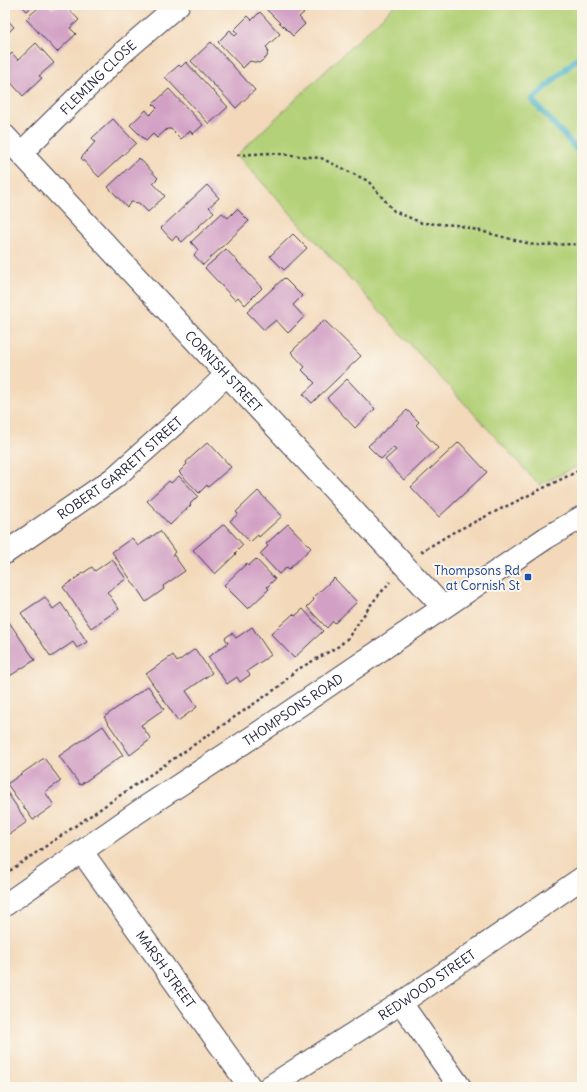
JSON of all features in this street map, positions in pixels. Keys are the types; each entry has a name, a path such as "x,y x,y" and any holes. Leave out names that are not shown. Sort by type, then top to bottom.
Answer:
{"street":[{"name":"FLEMING CLOSE","path":"21,153 121,54 178,5"},
{"name":"CORNISH STREET","path":"5,136 443,607"},
{"name":"ROBERT GARRETT STREET","path":"5,553 114,478 188,412 227,374"},
{"name":"THOMPSONS ROAD","path":"5,905 138,812 257,734 546,538 582,517"},
{"name":"MARSH STREET","path":"82,852 250,1087"},
{"name":"REDWOOD STREET","path":"269,1087 401,1003 582,878"},
{"path":"401,1003 460,1087"}],"path":[{"path":"237,155 270,154 321,158 368,181 394,211 422,223 457,225 534,245 582,244"},
{"path":"419,554 452,533 582,469"},
{"path":"5,874 280,686 295,671 308,662 340,646 348,638 372,603 394,578"}],"green space":[{"path":"395,5 582,5 582,464 539,485 237,155"}],"building":[{"path":"21,5 34,5 27,11"},
{"path":"41,5 49,5 52,9 57,5 65,5 79,20 70,28 76,34 57,52 26,19"},
{"path":"262,5 313,5 299,17 305,24 293,36"},
{"path":"260,12 280,34 266,47 268,49 267,57 259,63 250,61 243,68 218,42 230,30 235,36 238,33 234,30 248,16 252,20"},
{"path":"5,17 14,27 5,36"},
{"path":"211,42 255,90 236,108 191,61"},
{"path":"36,43 54,63 39,76 42,78 23,96 5,76 5,60 12,53 18,60"},
{"path":"186,62 228,107 209,124 165,77 179,65 181,67"},
{"path":"169,89 203,125 193,134 190,131 181,139 171,129 167,129 157,138 153,134 146,141 130,125 146,110 150,115 157,108 153,104"},
{"path":"113,119 136,143 99,177 81,158 95,142 92,138"},
{"path":"139,158 158,178 153,183 165,196 148,212 139,203 131,202 127,207 108,187"},
{"path":"207,185 219,198 209,207 214,212 182,242 176,236 173,240 161,228"},
{"path":"237,209 249,221 203,265 194,255 198,250 191,242 222,213 228,218"},
{"path":"293,234 307,248 284,270 270,256"},
{"path":"226,249 262,288 245,305 238,297 235,300 205,268"},
{"path":"284,278 302,296 293,305 304,317 288,333 276,320 264,330 247,312"},
{"path":"324,320 361,356 312,403 303,394 315,383 302,370 305,367 291,352"},
{"path":"347,379 375,409 355,428 327,398"},
{"path":"407,410 419,422 416,425 438,448 404,480 385,460 396,450 394,447 381,459 368,446"},
{"path":"208,442 231,467 199,493 179,472 187,464 186,462"},
{"path":"459,442 487,472 439,517 411,487"},
{"path":"179,476 198,496 190,504 191,505 170,525 147,501 169,481 171,483"},
{"path":"258,491 282,516 259,537 258,535 250,542 230,521 238,514 236,512"},
{"path":"224,524 243,545 235,553 236,554 215,574 193,550"},
{"path":"288,524 311,548 289,569 287,567 279,574 260,554 268,546 266,544"},
{"path":"160,531 175,552 173,554 185,571 163,586 164,589 146,602 112,552 132,538 138,546"},
{"path":"112,559 126,579 107,592 119,609 91,628 63,587 92,567 95,571"},
{"path":"256,559 275,579 267,587 269,589 248,609 224,585 247,563 248,566"},
{"path":"334,578 357,602 335,623 333,621 327,628 307,607 314,600 313,598"},
{"path":"45,597 53,609 61,603 87,642 77,648 73,642 51,657 21,613"},
{"path":"303,609 323,631 294,658 271,634 293,614 295,616"},
{"path":"9,622 35,660 5,679 5,624"},
{"path":"252,627 271,655 247,671 250,675 240,682 237,677 227,684 208,657 228,643 225,638 232,633 236,638"},
{"path":"195,649 212,673 186,691 197,707 178,721 146,674 173,655 177,662"},
{"path":"148,686 164,709 141,725 151,739 130,755 104,717"},
{"path":"103,726 123,755 80,785 59,756"},
{"path":"44,758 61,781 45,792 54,805 33,820 7,784"},
{"path":"5,789 27,822 5,837"}],"waterway":[{"path":"582,54 532,100 582,155"}],"place":[{"name":"Thompsons Rd at Cornish St","path":"528,577"}]}
